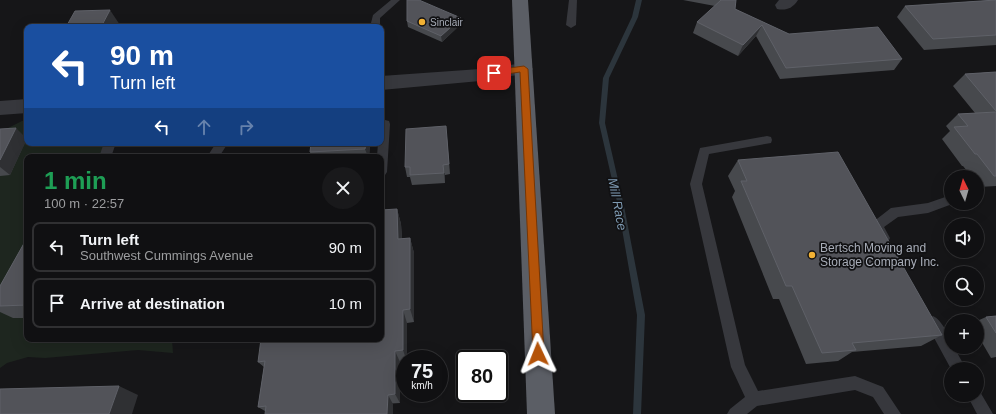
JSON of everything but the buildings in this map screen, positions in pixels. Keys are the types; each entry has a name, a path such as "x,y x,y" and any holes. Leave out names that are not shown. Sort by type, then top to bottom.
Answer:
{"highway":[{"path":"520,0 541,414"}],"street":[{"path":"384,83 480,75 524,69"},
{"path":"0,108 24,106"}],"lane":[{"path":"375,24 376,17 396,0"},
{"path":"572,25 573,0"},
{"path":"384,136 385,124"},
{"path":"754,399 738,367 696,184 704,151 767,140"},
{"path":"888,246 877,226 895,212 928,208 944,202"},
{"path":"928,314 955,362"},
{"path":"735,414 754,399 854,383 878,392 894,414"},
{"path":"978,402 985,414"}],"shaded area":[{"path":"24,121 24,146 113,146 109,154 24,154 24,342 172,342 173,353 138,350 45,358 28,357 7,363 0,368 0,135 8,128"}],"waterway":[{"name":"Mill Race","path":"637,414 641,315 621,206 602,123 606,78 635,17 639,0"}],"place":[{"name":"Sinclair","path":"422,22"},
{"name":"Bertsch Moving and Storage Company Inc.","path":"812,255"}],"route":[{"path":"494,73 524,69 538,354"}]}
